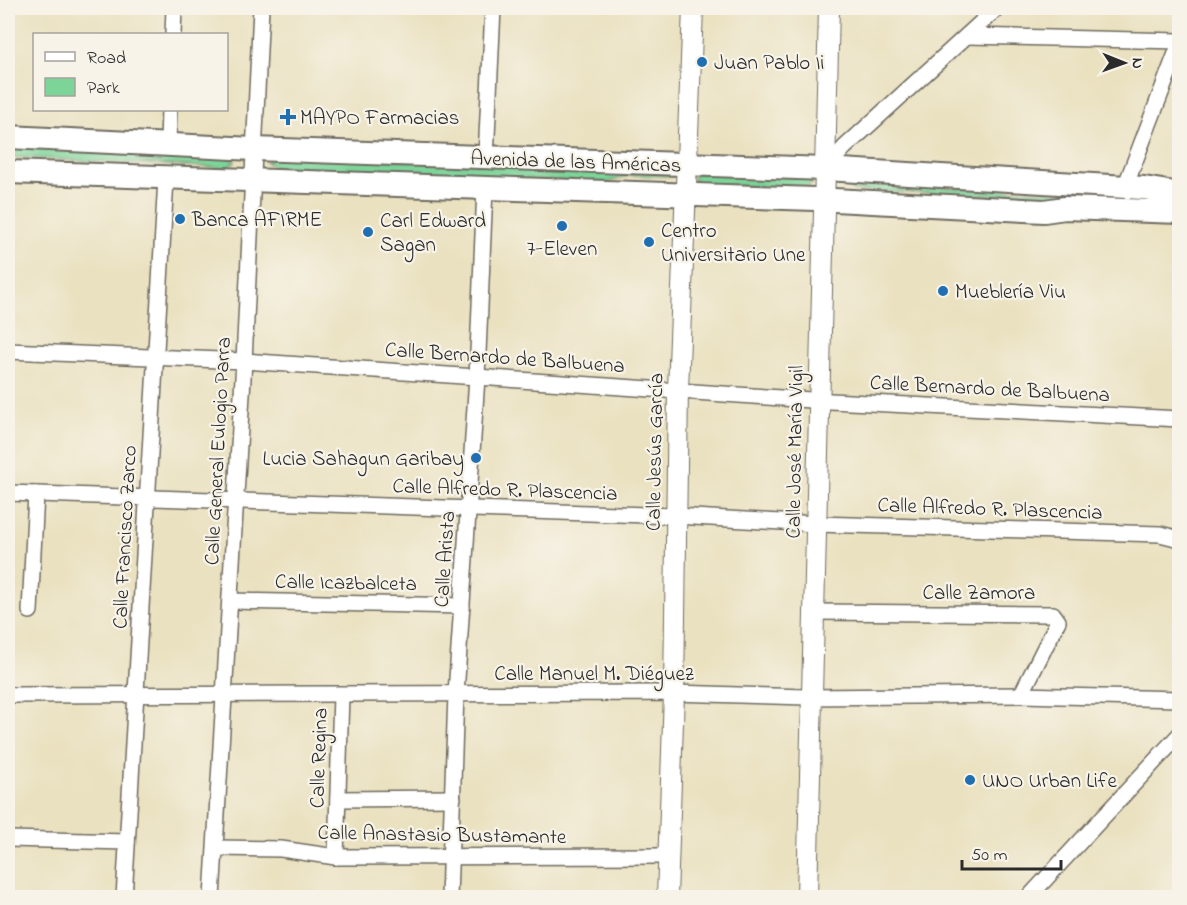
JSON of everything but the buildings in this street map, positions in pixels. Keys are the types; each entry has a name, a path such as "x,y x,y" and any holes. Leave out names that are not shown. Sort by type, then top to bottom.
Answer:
{"main road":[{"name":"Avenida de las Américas","path":"8,137 686,166 825,169 1134,188 1179,194"},
{"name":"Avenida de las Américas","path":"8,172 824,200 1044,211 1065,208 1179,212"},
{"name":"Avenida de las Américas","path":"1134,188 1179,184"},
{"name":"Avenida de las Américas","path":"1044,211 1064,220 1179,226"}],"street":[{"path":"173,33 174,8"},
{"name":"Calle General Eulogio Parra","path":"212,897 244,361 261,8"},
{"path":"486,158 493,8"},
{"name":"Calle Jesús García","path":"667,897 674,693 678,390 693,8"},
{"name":"Calle José María Vigil","path":"807,897 829,8"},
{"path":"825,169 845,147 997,8"},
{"path":"967,36 1179,42 1134,188"},
{"path":"168,144 169,111"},
{"name":"Calle Francisco Zarco","path":"124,897 166,178"},
{"name":"Calle Arista","path":"448,897 456,694 477,376 485,188"},
{"name":"Calle Bernardo de Balbuena","path":"8,351 244,361 819,400 1179,420"},
{"name":"Calle Alfredo R. Plascencia","path":"8,493 676,516 816,524 1160,534 1179,538"},
{"path":"30,611 36,494"},
{"name":"Calle Icazbalceta","path":"230,601 462,606"},
{"name":"Calle Zamora","path":"814,612 1053,614 1058,621 1021,695"},
{"name":"Calle Manuel M. Diéguez","path":"8,695 674,693 812,697 1021,695 1179,699"},
{"name":"Calle Regina","path":"336,857 341,695"},
{"path":"1028,897 1179,734"},
{"path":"338,799 453,798"},
{"path":"8,839 127,842"},
{"name":"Calle Anastasio Bustamante","path":"216,848 281,849 336,857 668,856"}],"green space":[{"path":"8,144 227,155 235,162 226,168 8,157"},
{"path":"276,155 672,172 673,176 629,175 607,183 276,168 266,162"},
{"path":"696,173 806,177 813,183 806,188 697,185 693,179"},
{"path":"853,184 1158,195 1158,200 853,191 850,187"}],"place":[{"name":"Juan Pablo Ii","path":"702,62"},
{"name":"MAYPO Farmacias","path":"288,117"},
{"name":"Banca AFIRME","path":"180,219"},
{"name":"7-Eleven","path":"562,226"},
{"name":"Carl Edward Sagan","path":"368,232"},
{"name":"Centro Universitario Une","path":"649,242"},
{"name":"Mueblería Viu","path":"943,291"},
{"name":"Lucia Sahagun Garibay","path":"476,458"},
{"name":"UNO Urban Life","path":"970,780"}]}
